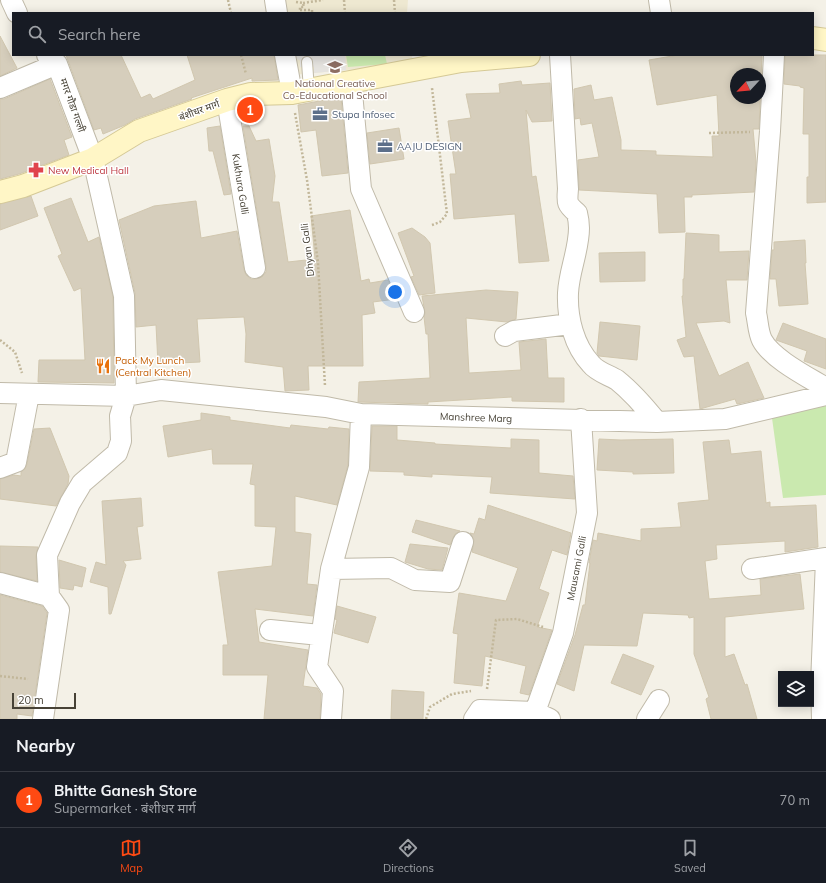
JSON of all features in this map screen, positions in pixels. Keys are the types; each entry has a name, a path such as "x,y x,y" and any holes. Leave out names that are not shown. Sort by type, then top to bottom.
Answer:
{"main road":[{"path":"814,38 826,40"},
{"name":"बंशीधर मार्ग","path":"0,192 23,186 92,159 139,131 227,100 251,94 300,92 461,62 519,56"}],"street":[{"path":"11,0 17,12"},
{"path":"659,0 661,12"},
{"path":"285,56 300,92"},
{"path":"560,56 568,189 567,201 570,207 577,212 579,227 576,252 570,271 568,294 570,324 579,347 591,365 617,381 640,401 657,422"},
{"path":"774,56 770,131 756,313 762,340 778,358 826,388"},
{"path":"0,88 52,59"},
{"name":"मगर गौडा गल्ली","path":"49,596 47,554 70,503 82,483 117,453 122,441 120,416 126,396 124,296 92,159 52,59"},
{"path":"351,82 361,189 414,312"},
{"name":"Kukhura Galli","path":"227,100 255,268"},
{"path":"505,336 514,331 570,324"},
{"name":"Manshree Marg","path":"0,392 126,396 161,390 326,407 361,414 657,422 725,419 826,395"},
{"path":"0,468 16,462 29,394"},
{"path":"331,719 333,691 317,667 320,635 330,569 358,467 361,414"},
{"name":"Mausami Galli","path":"542,715 563,633 587,513 581,419"},
{"path":"330,569 391,568 415,580 450,582 463,542"},
{"path":"752,569 826,559 821,684 822,719"},
{"path":"0,583 49,596 59,610 43,719"},
{"path":"270,630 320,635"},
{"path":"648,719 659,700"},
{"path":"474,719 480,710 542,715"}],"lane":[{"path":"300,92 307,62"}],"path":[{"path":"228,0 231,12"},
{"path":"281,5 324,0"},
{"path":"344,0 346,12"},
{"path":"394,0 395,12"},
{"path":"303,3 304,7 300,7 299,12 312,10 312,12"},
{"path":"430,68 447,214 440,222 432,225"},
{"name":"Dhyan Galli","path":"300,92 307,180 318,263 326,407"},
{"path":"709,133 770,131"},
{"path":"0,340 15,352 29,394"},
{"path":"481,690 486,690 496,620 517,619 563,633"},
{"path":"0,676 48,681"},
{"path":"426,719 430,707 452,694 476,690"}],"shaded area":[{"path":"279,0 408,0 407,12 281,12"},
{"name":"National Creative Co-Educational School","path":"288,56 412,56 413,64 292,75"},
{"path":"295,56 345,56 346,70 314,73 314,67 300,67 300,60 295,59"}],"green space":[{"path":"346,56 385,56 387,64 348,67"},
{"path":"826,404 826,495 783,498 772,418"}],"building":[{"path":"0,36 17,68 0,76"},
{"path":"826,55 826,202 807,203 807,177 809,177 809,134 803,134 804,88 784,84 785,56"},
{"path":"66,56 121,56 141,98 150,94 153,99 195,80 187,56 274,56 278,80 252,81 252,78 191,98 192,99 135,119 103,134 101,128 94,130"},
{"path":"672,56 762,56 761,68 730,68 730,104 760,104 759,129 753,129 756,162 754,192 692,195 692,197 684,197 685,232 659,233 657,194 579,190 578,160 599,157 592,123 581,125 580,118 575,119 574,89 591,85 594,100 612,97 621,140 621,150 656,151 656,155 713,157 712,136 719,136 717,95 657,105 649,60"},
{"path":"50,79 72,137 64,140 69,155 19,174 0,179 0,99 4,99"},
{"path":"521,81 522,85 550,83 552,121 532,122 526,110 532,177 536,176 549,261 519,263 515,214 454,219 450,174 456,174 448,121 471,118 466,94 500,93 499,84"},
{"path":"341,97 348,173 322,176 316,130 301,132 298,105"},
{"path":"220,126 231,194 224,195 213,151 209,151 207,128"},
{"path":"243,126 249,126 256,141 269,139 275,176 272,202 279,202 288,262 315,259 311,216 350,210 361,281 369,279 370,283 388,280 396,299 373,302 375,313 362,315 363,366 308,366 309,390 285,391 283,367 245,362 246,334 244,317 197,319 200,362 158,364 156,325 136,327 135,293 119,220 154,206 196,201 201,238 237,231 246,275 251,279 256,279 262,277 266,272"},
{"name":"AAJU DESIGN","path":"399,128 404,159 370,164 367,133"},
{"path":"31,196 38,216 0,230 0,204"},
{"path":"71,198 88,242 99,237 113,297 114,383 38,382 39,360 85,360 81,288 74,291 58,256 62,254 44,208"},
{"path":"412,228 425,237 430,243 435,293 419,295 411,277 414,276 398,233"},
{"path":"686,233 719,235 719,252 749,251 747,280 726,280 730,323 724,321 696,323 719,376 748,362 764,398 737,404 735,399 700,409 694,356 684,357 677,340 686,337 682,296"},
{"path":"805,240 808,304 779,306 776,279 770,279 774,242"},
{"path":"645,252 645,281 600,282 599,253"},
{"path":"486,290 518,292 516,319 507,322 466,318 469,373 521,370 519,342 546,339 548,378 564,378 564,402 512,401 512,397 428,402 428,404 358,402 359,382 430,378 428,334 426,334 425,313 422,296"},
{"path":"600,322 640,326 637,360 599,356 597,353"},
{"path":"783,323 826,339 826,369 804,361 807,351 776,340"},
{"path":"201,413 230,417 230,420 290,428 291,425 328,429 329,427 349,429 348,465 337,505 295,496 295,532 311,534 307,584 317,585 313,616 255,609 259,642 308,650 303,686 317,688 321,694 320,719 264,719 268,675 223,675 223,645 228,645 218,572 272,566 276,527 255,526 255,485 250,484 253,464 213,464 212,449 168,457 163,426 201,420"},
{"path":"372,426 397,426 397,440 435,444 511,448 511,439 539,440 539,473 573,476 575,499 490,493 492,477 432,474 432,477 404,475 404,472 370,471"},
{"path":"50,428 69,476 68,484 56,506 0,499 0,479 14,475 21,476 21,472 25,469 34,429"},
{"path":"599,439 673,439 674,473 633,474 633,472 597,470"},
{"path":"729,440 731,454 761,451 766,503 770,502 770,507 816,505 818,547 785,552 785,541 716,545 717,559 705,561 709,599 761,595 760,579 800,574 804,609 725,617 725,657 734,654 745,685 747,684 757,719 711,719 706,699 709,697 694,654 694,617 689,618 688,615 643,613 637,646 584,645 574,691 557,684 575,635 583,605 585,605 593,540 597,541 598,533 641,541 641,529 681,527 678,503 709,500 703,442"},
{"path":"141,498 143,526 137,527 141,559 123,561 126,565 111,614 109,614 108,587 90,582 96,562 106,565 102,501"},
{"path":"488,505 571,533 567,555 552,550 539,589 549,593 537,627 552,630 529,695 520,693 526,666 485,656 482,686 454,683 458,634 453,633 459,593 506,601 518,568 472,552 474,540 470,533 474,534 479,518 485,520"},
{"path":"416,520 460,531 455,534 450,545 412,532"},
{"path":"410,544 448,548 442,570 428,569 405,562"},
{"path":"0,546 38,547 36,556 37,581 0,572"},
{"path":"59,560 86,568 82,587 74,585 73,590 60,588"},
{"path":"0,595 42,606 47,613 32,716 17,714 17,719 0,719"},
{"path":"337,606 376,617 368,643 334,633 337,620 335,619"},
{"path":"623,654 654,666 641,695 611,683"},
{"path":"392,690 424,692 423,719 391,719"}],"place":[{"name":"National Creative Co-Educational School","path":"335,67"},
{"name":"Bhitte Ganesh Store","path":"250,110"},
{"name":"Stupa Infosec","path":"320,114"},
{"name":"AAJU DESIGN","path":"385,146"},
{"name":"New Medical Hall","path":"36,170"},
{"name":"Pack My Lunch (Central Kitchen)","path":"103,366"}]}
